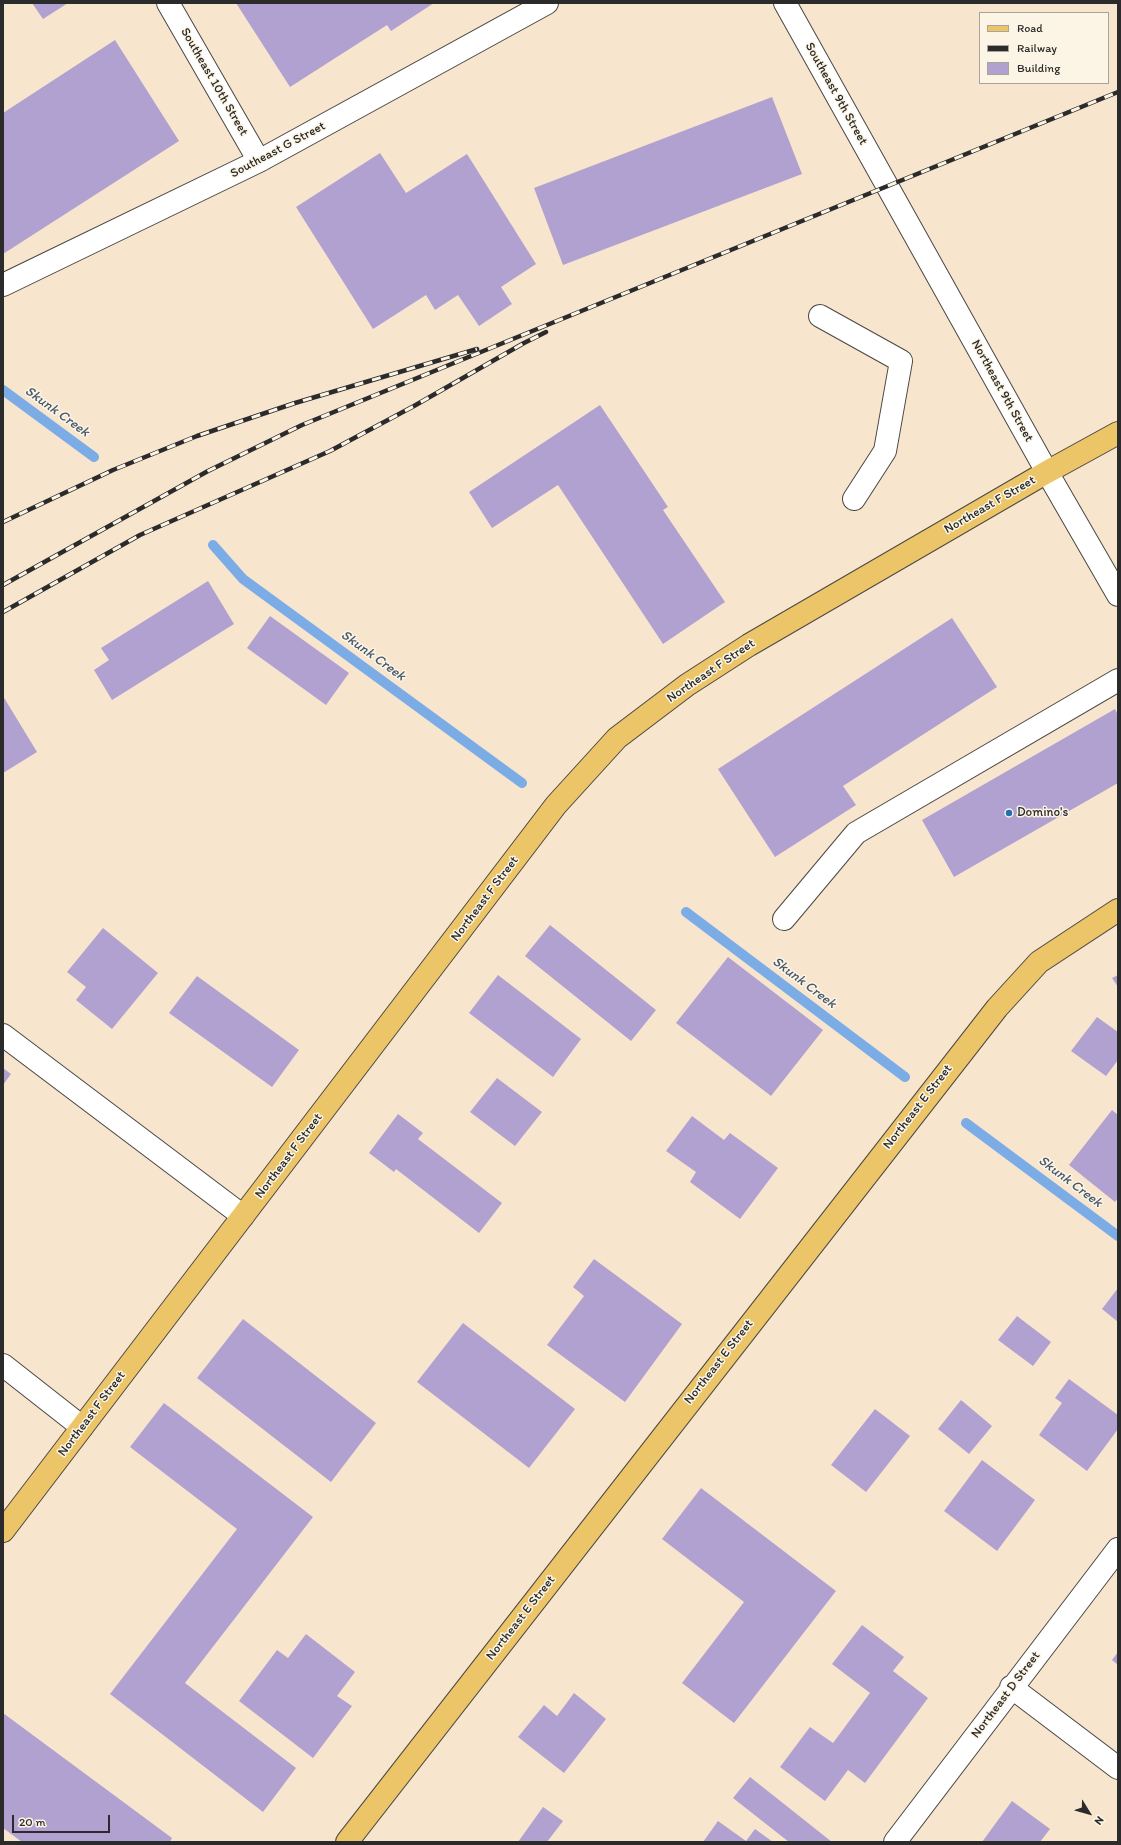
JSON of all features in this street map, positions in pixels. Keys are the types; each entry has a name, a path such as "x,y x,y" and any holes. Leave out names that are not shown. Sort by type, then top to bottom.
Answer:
{"main road":[{"name":"Northeast F Street","path":"3,1531 556,805 617,738 687,685 749,645 1047,472 1118,433"},
{"name":"Northeast E Street","path":"347,1842 996,1008 1039,962 1118,910"}],"street":[{"name":"Southeast 10th Street","path":"168,3 259,161"},
{"name":"Southeast G Street","path":"3,285 259,161 548,3"},
{"name":"Southeast 9th Street","path":"785,3 887,185"},
{"name":"Northeast 9th Street","path":"887,185 1047,472 1118,595"},
{"path":"820,316 901,361 885,451 854,499"},
{"path":"784,919 856,833 1118,680"},
{"path":"3,1035 243,1216"},
{"path":"3,1365 82,1427"},
{"name":"Northeast D Street","path":"895,1842 1118,1549"},
{"path":"1012,1687 1118,1768"}],"building":[{"path":"32,3 68,3 43,19"},
{"path":"236,3 434,3 391,31 387,25 290,87"},
{"path":"115,40 179,141 3,254 3,113"},
{"path":"772,97 802,174 563,265 534,188"},
{"path":"380,153 406,193 467,154 536,264 501,287 512,304 479,326 458,295 435,310 426,295 373,329 296,207"},
{"path":"600,405 668,507 663,510 725,602 663,644 558,485 492,528 469,492"},
{"path":"208,581 234,624 112,700 94,670 109,660 101,648"},
{"path":"270,616 349,673 326,705 247,648"},
{"path":"952,618 997,687 843,786 856,805 775,857 718,769"},
{"path":"3,696 37,752 3,773"},
{"path":"1115,709 1118,715 1118,783 954,877 922,820"},
{"path":"550,925 656,1010 631,1041 525,956"},
{"path":"103,928 158,973 112,1029 76,1000 86,987 67,972"},
{"path":"728,957 823,1030 771,1096 676,1023"},
{"path":"498,975 581,1039 553,1077 469,1013"},
{"path":"1118,975 1118,987 1112,978"},
{"path":"197,976 299,1050 272,1087 169,1013"},
{"path":"1097,1017 1118,1032 1118,1060 1106,1076 1071,1051"},
{"path":"3,1068 11,1074 3,1085"},
{"path":"497,1078 542,1112 515,1146 470,1112"},
{"path":"1112,1110 1118,1115 1118,1198 1115,1202 1069,1165"},
{"path":"398,1114 423,1133 418,1139 502,1203 479,1233 396,1169 394,1172 369,1153"},
{"path":"692,1116 724,1140 730,1133 778,1168 740,1219 690,1182 696,1172 666,1151"},
{"path":"594,1259 682,1324 625,1402 547,1345 584,1296 573,1287"},
{"path":"1118,1288 1118,1322 1102,1309"},
{"path":"1017,1316 1051,1342 1033,1366 998,1340"},
{"path":"243,1319 376,1423 331,1482 197,1378"},
{"path":"463,1323 575,1409 529,1468 417,1382"},
{"path":"1069,1379 1118,1415 1118,1429 1087,1471 1039,1435 1062,1403 1055,1398"},
{"path":"961,1400 992,1426 969,1454 938,1429"},
{"path":"164,1403 313,1517 185,1683 296,1768 263,1812 110,1694 237,1529 130,1447"},
{"path":"875,1409 910,1436 866,1492 831,1465"},
{"path":"982,1460 1035,1500 997,1551 944,1511"},
{"path":"701,1488 836,1591 734,1723 682,1683 744,1602 662,1539"},
{"path":"862,1625 904,1657 893,1671 928,1698 865,1783 848,1770 825,1801 780,1767 810,1727 833,1743 870,1693 832,1664"},
{"path":"306,1634 355,1672 337,1696 352,1706 313,1758 239,1701 277,1650 288,1658"},
{"path":"1118,1652 1118,1665 1112,1660"},
{"path":"574,1693 606,1719 564,1773 518,1737 544,1705 557,1716"},
{"path":"3,1713 172,1838 170,1842 22,1842 3,1828"},
{"path":"750,1777 832,1842 789,1842 733,1798"},
{"path":"1012,1801 1050,1829 1040,1842 982,1842"},
{"path":"543,1807 563,1821 547,1842 518,1842"},
{"path":"718,1821 746,1841 755,1829 773,1842 703,1842"}],"waterway":[{"name":"Skunk Creek","path":"3,390 94,457"},
{"name":"Skunk Creek","path":"213,545 243,579 522,783"},
{"name":"Skunk Creek","path":"686,912 905,1077"},
{"name":"Skunk Creek","path":"966,1123 1118,1236"}],"railway":[{"path":"3,585 208,471 302,425 1118,92"},
{"path":"3,612 140,535 330,451 546,332"},
{"path":"3,522 113,470 197,436 295,403 477,349"}],"place":[{"name":"Domino's","path":"1009,813"}]}
